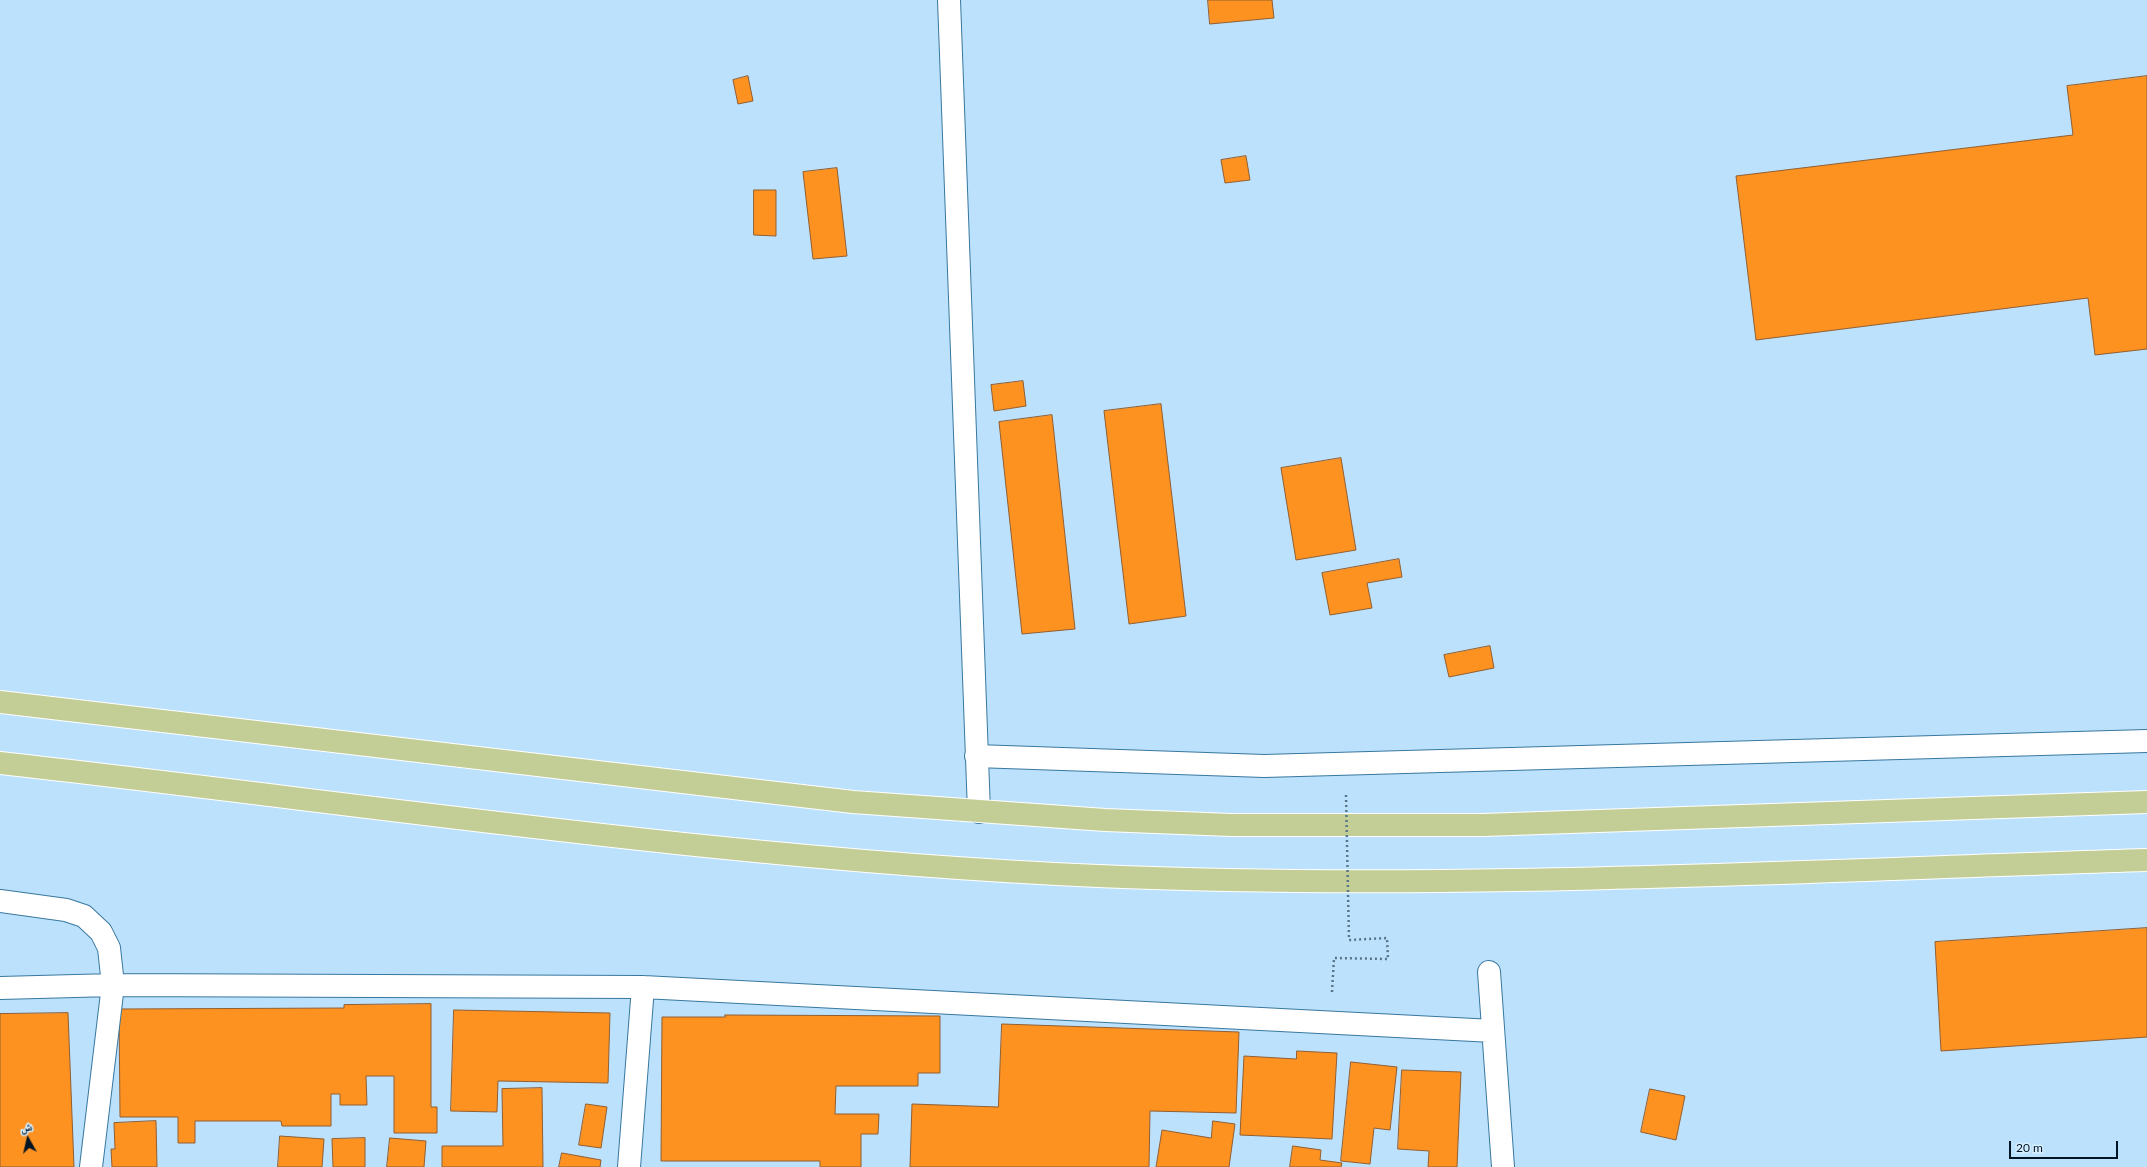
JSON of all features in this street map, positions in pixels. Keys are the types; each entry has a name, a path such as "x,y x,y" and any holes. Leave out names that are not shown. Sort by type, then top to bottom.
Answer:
{"main road":[{"path":"0,702 735,789 979,812 1230,824 1475,825 2147,802"},
{"path":"0,763 716,848 851,861 1099,876 1322,881 1482,880 2147,860"}],"street":[{"path":"949,0 979,812"},
{"path":"976,756 1264,766 2147,741"},
{"path":"0,901 66,910 84,916 101,932 109,948 113,985 91,1167"},
{"path":"1489,972 1503,1167"},
{"path":"0,988 113,985 643,987 1493,1032"},
{"path":"629,1167 643,987"}],"path":[{"path":"1334,958 1388,959 1387,938 1349,940 1346,795"}],"building":[{"path":"1208,0 1272,0 1274,18 1210,24"},
{"path":"748,76 753,101 738,104 733,80"},
{"path":"2147,76 2147,349 2095,355 2088,298 1756,340 1736,176 2073,135 2067,86"},
{"path":"1246,156 1250,180 1225,183 1221,160"},
{"path":"837,168 847,256 813,259 803,172"},
{"path":"754,190 776,190 776,236 754,235"},
{"path":"1023,381 1026,406 994,411 991,385"},
{"path":"1161,404 1186,616 1129,624 1104,411"},
{"path":"1052,415 1075,629 1022,634 999,422"},
{"path":"1341,458 1356,550 1296,560 1281,468"},
{"path":"1399,559 1402,577 1367,583 1372,608 1330,615 1322,573"},
{"path":"1490,646 1494,668 1449,677 1444,655"},
{"path":"2147,928 2147,1037 1941,1051 1935,942"},
{"path":"431,1004 431,1107 437,1107 437,1133 394,1133 394,1076 366,1076 367,1105 340,1105 340,1094 331,1094 331,1126 282,1126 281,1121 195,1121 195,1143 178,1143 178,1117 120,1117 119,1009 344,1008 344,1005"},
{"path":"454,1010 610,1013 608,1083 498,1081 497,1112 451,1111"},
{"path":"68,1013 74,1167 0,1167 0,1014"},
{"path":"725,1015 940,1016 940,1073 918,1073 918,1086 836,1086 835,1114 879,1114 878,1134 861,1134 861,1167 820,1167 820,1161 661,1161 662,1017 725,1017"},
{"path":"1002,1024 1239,1032 1236,1113 1150,1111 1149,1167 910,1167 912,1104 998,1107"},
{"path":"1297,1051 1337,1053 1332,1139 1240,1135 1244,1056 1296,1059"},
{"path":"1351,1062 1397,1067 1390,1130 1374,1128 1370,1164 1341,1161"},
{"path":"1402,1070 1461,1072 1457,1167 1428,1167 1429,1151 1398,1149"},
{"path":"542,1088 543,1167 442,1167 442,1146 503,1146 502,1089"},
{"path":"1650,1089 1685,1096 1676,1140 1641,1132"},
{"path":"586,1104 607,1107 601,1148 579,1145"},
{"path":"156,1121 157,1167 112,1167 111,1149 115,1149 114,1123"},
{"path":"1213,1121 1235,1124 1229,1167 1156,1167 1162,1130 1211,1138"},
{"path":"280,1136 324,1139 322,1167 278,1167"},
{"path":"365,1138 365,1167 333,1167 332,1139"},
{"path":"390,1138 426,1141 424,1167 387,1167"},
{"path":"1293,1146 1321,1150 1320,1160 1342,1163 1341,1167 1290,1167"},
{"path":"562,1153 601,1160 600,1167 559,1167"}]}
